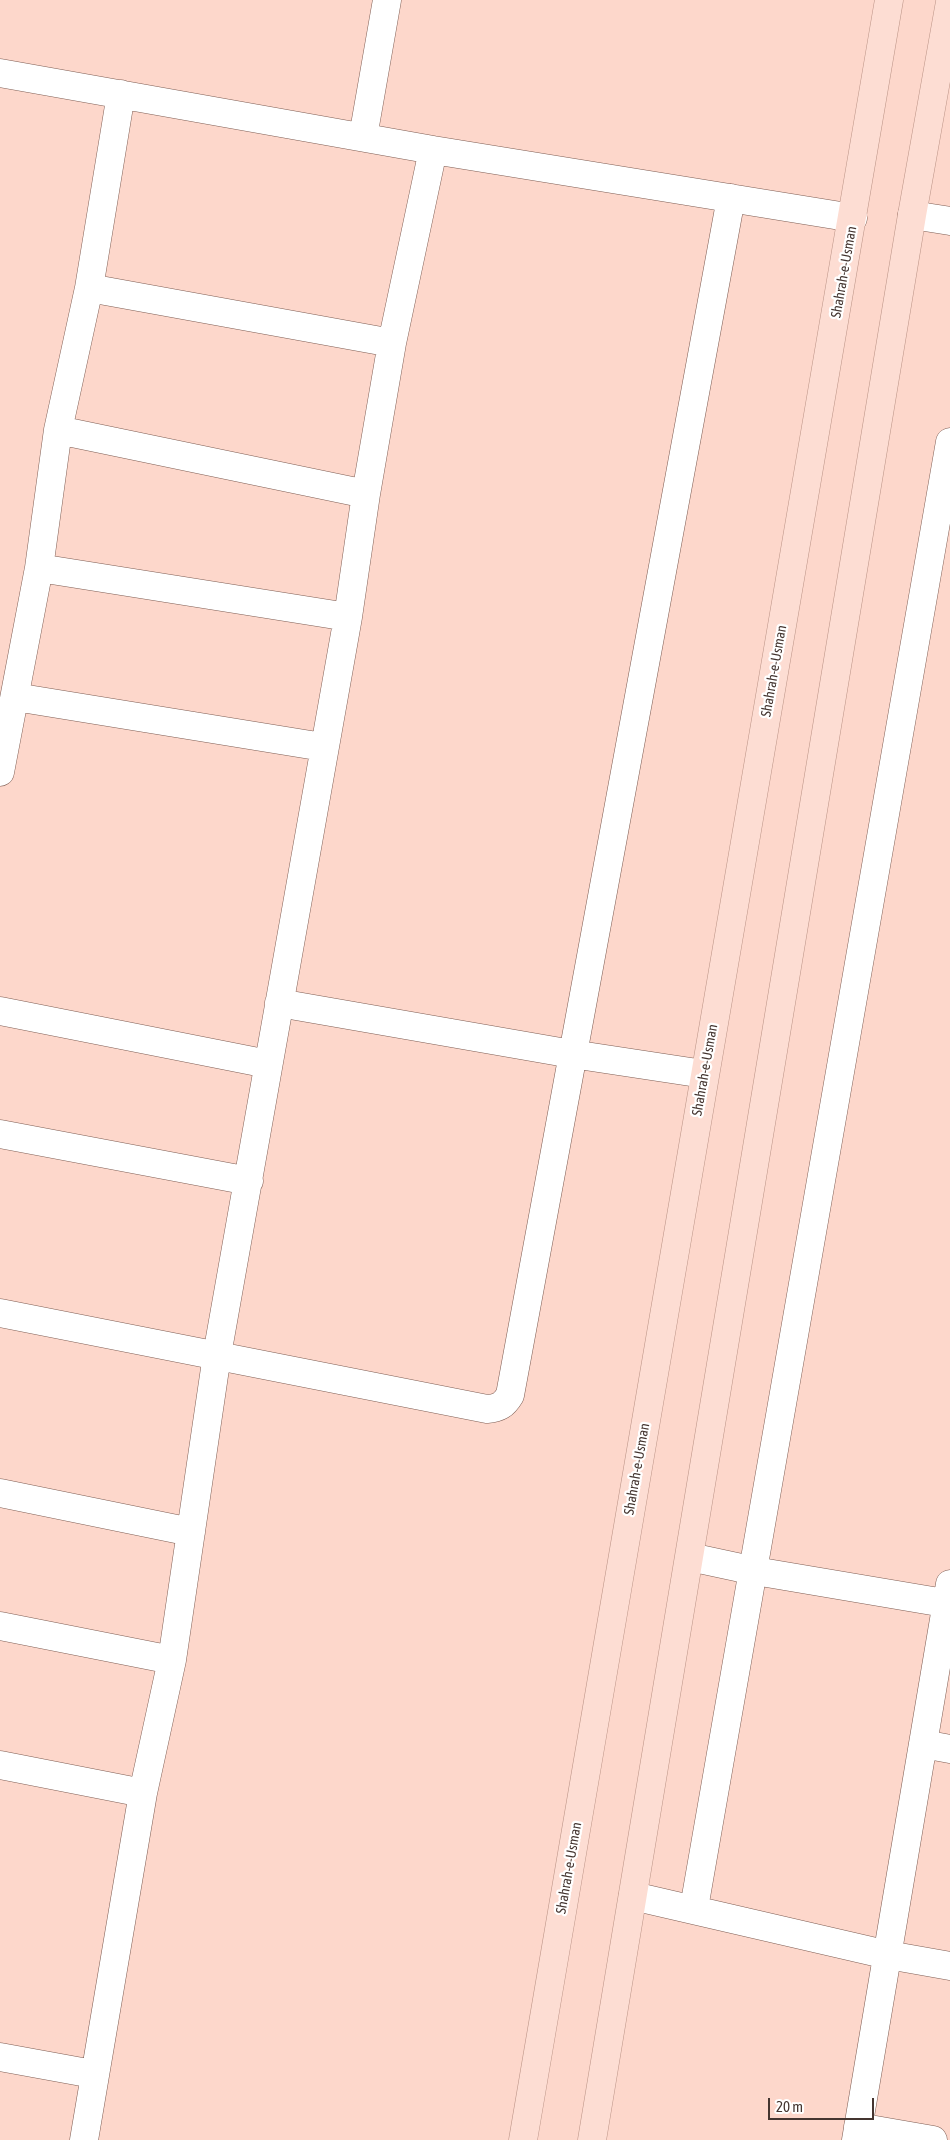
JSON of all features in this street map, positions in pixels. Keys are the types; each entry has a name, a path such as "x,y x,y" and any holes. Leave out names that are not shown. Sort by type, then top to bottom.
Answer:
{"main road":[{"name":"Shahrah-e-Usman","path":"523,2140 889,0"},
{"path":"592,2140 912,214 950,2"}],"street":[{"path":"363,137 387,0"},
{"path":"0,72 433,150 853,218"},
{"path":"0,772 38,568 58,430 89,288 121,94"},
{"path":"84,2140 143,1793 172,1660 217,1355 323,747 348,617 366,494 392,343 433,150"},
{"path":"0,1313 487,1409 500,1407 510,1395 731,198"},
{"path":"912,214 950,221"},
{"path":"89,288 392,343"},
{"path":"58,430 366,494"},
{"path":"694,1908 755,1571 950,442"},
{"path":"38,568 348,617"},
{"path":"15,697 323,747"},
{"path":"279,1003 572,1054 704,1074"},
{"path":"0,1010 268,1064"},
{"path":"0,1134 249,1180"},
{"path":"0,1493 192,1532"},
{"path":"690,1557 755,1571 949,1597 857,2134 933,2140"},
{"path":"0,1626 172,1660"},
{"path":"923,1744 950,1749"},
{"path":"0,1765 143,1793"},
{"path":"633,1896 694,1908 888,1955 950,1966"},
{"path":"0,2057 94,2074"}]}
